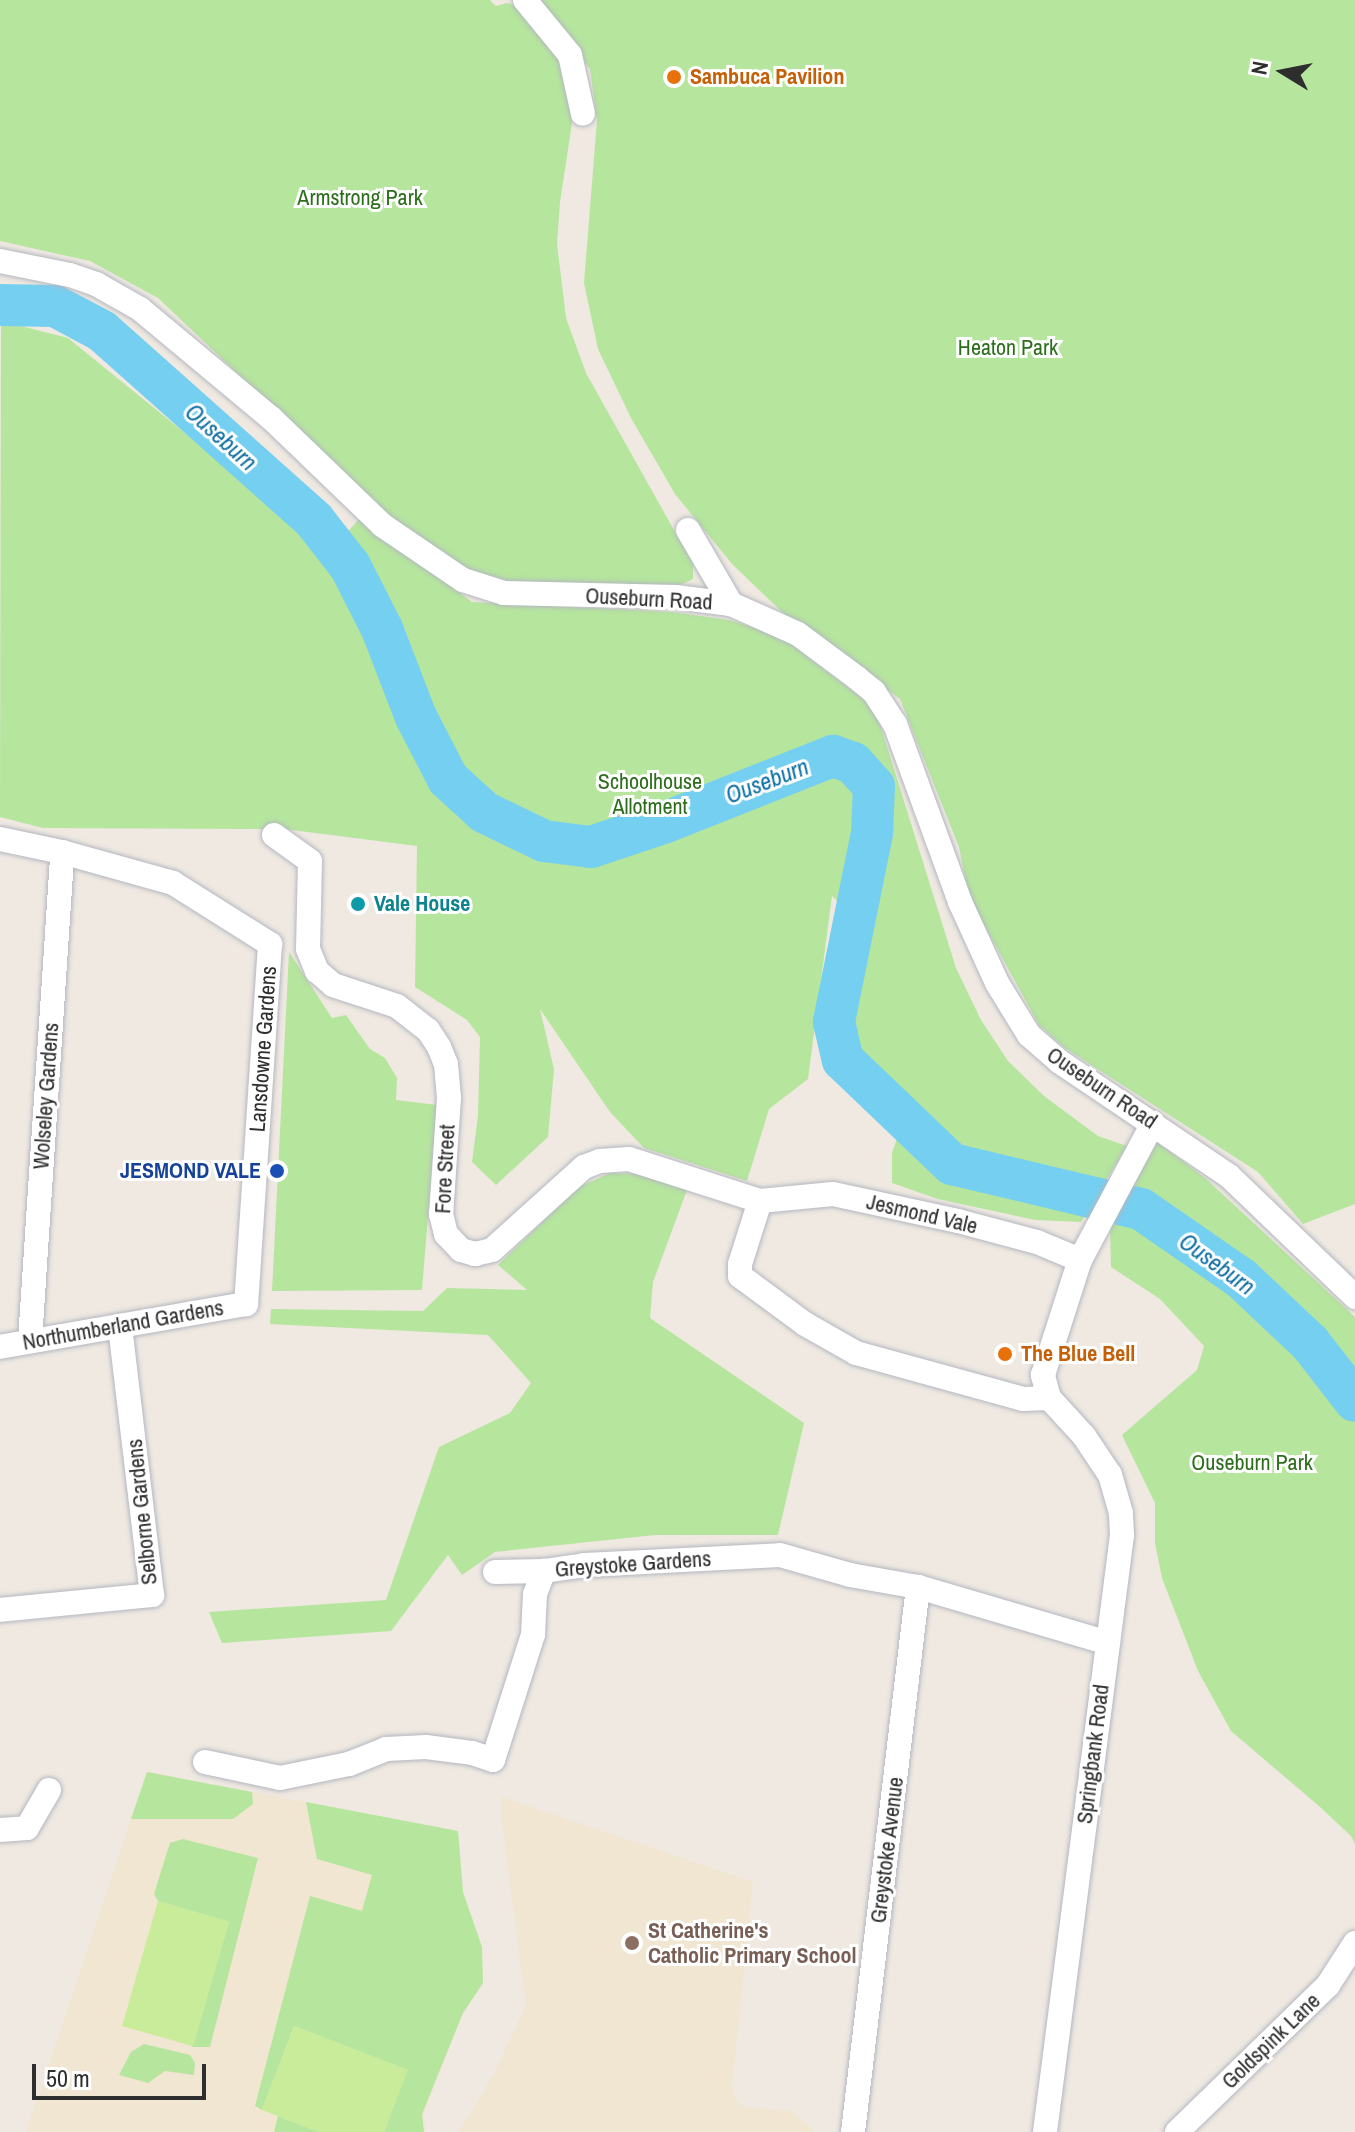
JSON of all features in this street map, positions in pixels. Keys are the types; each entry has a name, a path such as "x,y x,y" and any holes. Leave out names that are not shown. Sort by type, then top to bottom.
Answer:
{"street":[{"path":"525,0 570,55 576,69 583,114"},
{"name":"Ouseburn Road","path":"0,261 70,275 96,284 140,309 271,418 382,525 463,580 504,593 676,597 731,604 798,634 874,692 895,724 960,902 982,953 1016,1015 1045,1051 1229,1176 1355,1297"},
{"path":"688,530 731,604"},
{"name":"Fore Street","path":"274,835 310,861 308,949 317,971 333,985 397,1006 413,1016 439,1047 446,1064 449,1098 441,1214 446,1234 456,1247 475,1254 492,1250 577,1173 600,1161 629,1159 760,1201"},
{"name":"Lansdowne Gardens","path":"0,839 62,852 173,883 270,944 246,1304"},
{"name":"Wolseley Gardens","path":"30,1340 62,852"},
{"path":"760,1201 740,1264 740,1276 822,1334 856,1353 1023,1399 1049,1398 1043,1383 1045,1366 1080,1260 1153,1123"},
{"name":"Jesmond Vale","path":"760,1201 833,1194 1037,1242 1080,1260"},
{"name":"Northumberland Gardens","path":"0,1347 246,1304"},
{"name":"Selborne Gardens","path":"0,1610 152,1595 120,1326"},
{"name":"Springbank Road","path":"1045,2132 1122,1535 1117,1495 1100,1457 1049,1398"},
{"name":"Greystoke Gardens","path":"205,1762 280,1778 349,1764 386,1749 426,1747 472,1753 493,1760 533,1635 535,1594 544,1571 585,1565 780,1555 850,1575 918,1587 1108,1643"},
{"path":"495,1572 544,1571"},
{"name":"Greystoke Avenue","path":"854,2122 918,1587"},
{"path":"0,1830 27,1828 49,1790"},
{"name":"Goldspink Lane","path":"1177,2132 1328,1985 1355,1943"}],"shaded area":[{"path":"147,1772 458,1831 463,1892 482,1947 483,1983 463,2013 438,2077 424,2114 425,2132 26,2132"},
{"name":"St Catherine's Catholic Primary School","path":"502,1797 753,1882 732,2086 737,2102 745,2107 792,2111 814,2132 459,2132 494,2074 526,2005 501,1815"}],"green space":[{"name":"Armstrong Park","path":"0,0 490,0 496,6 507,3 518,7 556,48 566,72 572,123 557,244 566,318 586,373 693,564 693,579 671,589 501,581 450,562 374,503 158,298 90,261 0,241"},
{"name":"Heaton Park","path":"535,0 1355,0 1355,1204 1303,1224 1258,1172 1065,1048 1039,1025 969,897 959,847 900,699 782,612 732,564 675,494 631,418 598,349 584,283 597,120 590,69"},
{"name":"Schoolhouse Allotment","path":"1,321 68,338 330,551 360,518 472,602 672,612 729,620 779,635 875,708 956,968 981,1020 1008,1061 1044,1096 1098,1136 1127,1146 1081,1222 1035,1220 938,1199 892,1183 892,1153 910,1101 869,1069 848,1025 864,927 832,896 808,1079 769,1109 747,1181 644,1148 610,1112 540,1009 554,1069 548,1137 496,1185 472,1162 478,1115 480,1037 467,1020 415,987 417,846 284,829 43,828 0,817"},
{"path":"289,952 332,1018 346,1015 370,1049 385,1058 397,1078 396,1100 437,1105 422,1290 272,1291"},
{"name":"Ouseburn Park","path":"1157,1142 1205,1178 1355,1317 1355,1844 1351,1836 1319,1806 1231,1731 1198,1671 1162,1578 1155,1543 1155,1503 1122,1435 1197,1370 1204,1346 1160,1299 1111,1267 1110,1230"},
{"path":"610,1173 641,1174 687,1190 653,1282 650,1318 804,1423 778,1535 655,1535 495,1552 462,1575 448,1555 391,1631 222,1643 209,1612 386,1600 439,1447 510,1413 531,1383 488,1335 270,1324 271,1309 423,1311 447,1288 527,1290 498,1265 579,1187"},
{"path":"147,1772 252,1792 253,1804 233,1819 131,1819"},
{"path":"306,1802 458,1831 463,1892 482,1947 483,1983 463,2013 422,2114 424,2132 384,2132 407,2070 294,2026 262,2110 255,2106 310,1896 362,1911 372,1875 317,1859"},
{"path":"183,1839 258,1858 210,2047 192,2047 229,1922 158,1901 154,1894 170,1843"},
{"path":"158,1901 229,1921 193,2046 122,2026"},
{"path":"294,2026 408,2070 384,2132 319,2132 262,2110"},
{"path":"144,2044 190,2055 195,2063 194,2075 165,2071 148,2083 119,2075 131,2052"},
{"path":"278,2116 319,2132 274,2132"}],"waterway":[{"name":"Ouseburn","path":"0,305 55,306 102,331 314,520 350,566 382,629 416,717 448,779 484,812 544,841 591,847 666,822 833,756 853,763 874,786 872,833 834,1022 843,1060 952,1164 1141,1209 1242,1279 1310,1343 1355,1401"}],"place":[{"name":"Sambuca Pavilion","path":"674,77"},
{"name":"Vale House","path":"358,904"},
{"name":"JESMOND VALE","path":"277,1171"},
{"name":"The Blue Bell","path":"1005,1354"},
{"name":"St Catherine's Catholic Primary School","path":"632,1943"}]}
